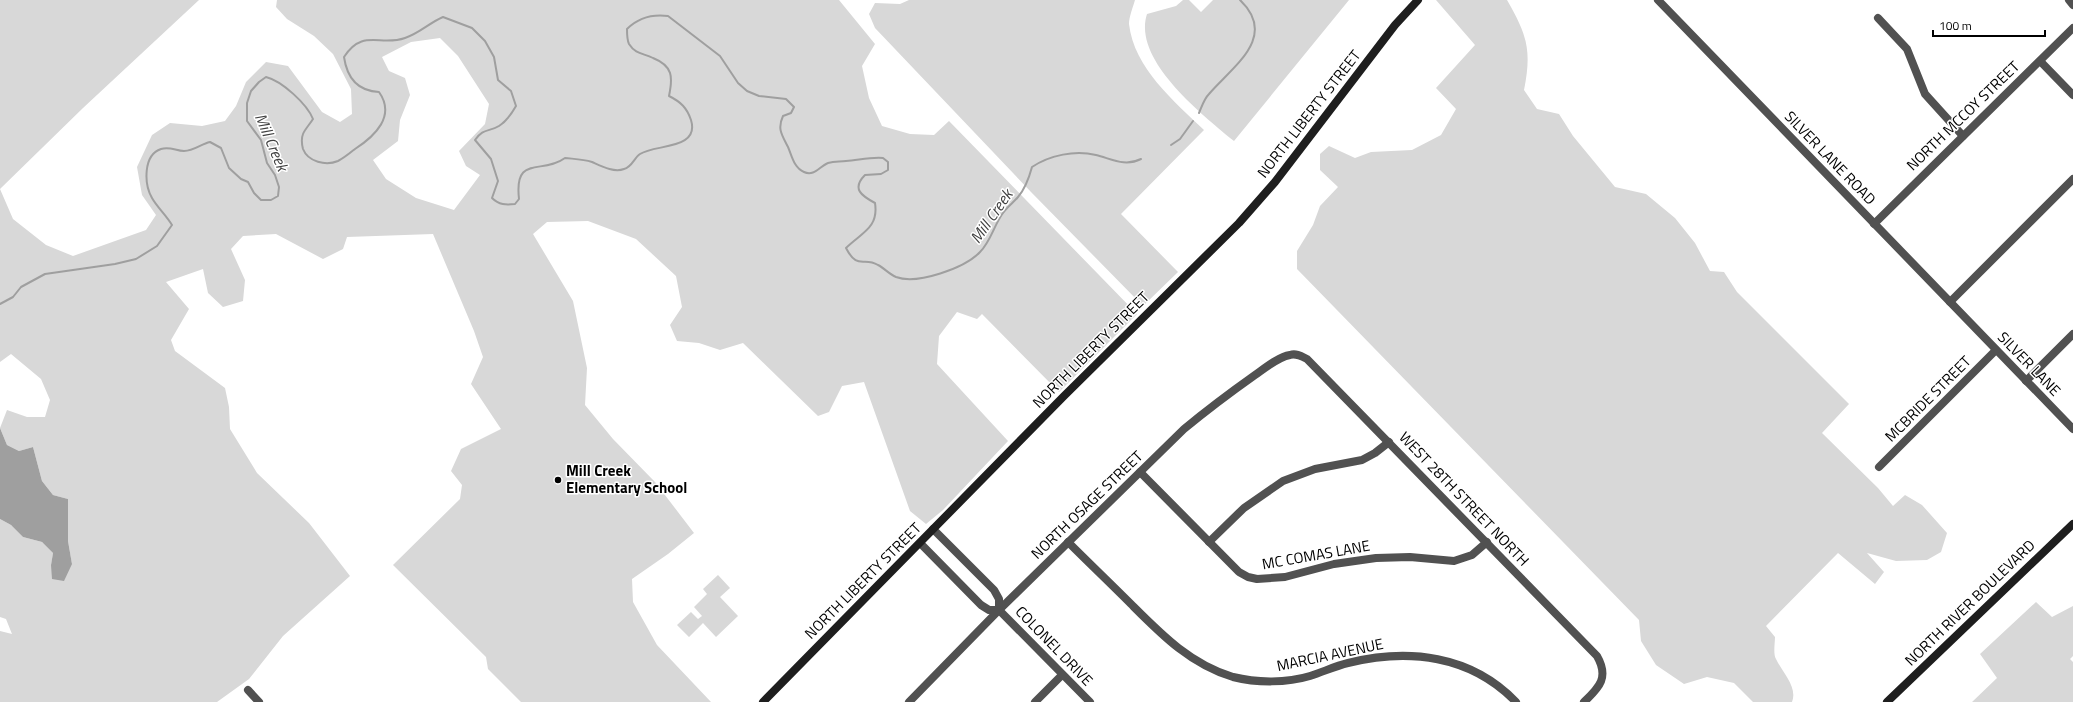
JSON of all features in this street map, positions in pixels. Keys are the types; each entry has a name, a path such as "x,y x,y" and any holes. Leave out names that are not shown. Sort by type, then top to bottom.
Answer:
{"main road":[{"name":"NORTH LIBERTY STREET","path":"762,702 1061,399 1239,223 1275,182 1395,25 1418,0"},
{"name":"NORTH RIVER BOULEVARD","path":"1887,702 2073,524"}],"street":[{"name":"SILVER LANE ROAD","path":"1658,0 1982,336"},
{"path":"2069,0 2073,5"},
{"path":"1878,18 1907,49 1925,94 1963,136"},
{"name":"NORTH MCCOY STREET","path":"1874,224 2073,28"},
{"path":"2040,61 2073,95"},
{"path":"1950,302 2073,179"},
{"path":"2026,381 2073,334"},
{"name":"SILVER LANE","path":"1982,336 2073,429"},
{"name":"MCBRIDE STREET","path":"1879,467 1996,350"},
{"name":"NORTH OSAGE STREET","path":"909,702 999,610 1184,429 1215,403 1285,356 1292,354 1302,356"},
{"name":"WEST 28TH STREET NORTH","path":"1302,356 1307,359 1389,442 1597,656 1602,665 1603,678 1597,689 1584,702"},
{"path":"1209,542 1244,508 1283,481 1314,469 1362,460 1375,453 1389,442"},
{"name":"MC COMAS LANE","path":"1140,472 1239,572 1248,577 1257,579 1285,577 1334,564 1376,558 1410,557 1454,561 1472,555 1487,542"},
{"name":"COLONEL DRIVE","path":"933,529 994,590 999,598 999,610 1090,702"},
{"name":"MARCIA AVENUE","path":"1068,542 1171,644 1192,659 1214,670 1248,680 1278,681 1309,676 1346,663 1375,657 1412,656 1438,659 1470,668 1493,682 1516,702"},
{"name":"COLONEL DRIVE","path":"920,543 981,605 989,610 999,610"},
{"path":"1035,702 1062,675"},
{"path":"248,690 259,702"}],"shaded area":[{"path":"0,0 199,0 83,108 0,189"},
{"path":"277,0 839,0 875,44 862,66 869,98 882,126 910,134 934,135 949,121 1137,314 1059,392 982,314 977,319 957,312 939,336 937,364 1008,441 943,510 926,524 910,511 864,382 842,386 829,412 818,416 743,343 720,350 699,343 677,341 670,325 682,307 676,276 636,239 588,221 547,222 533,234 573,301 587,368 585,405 613,439 655,482 694,533 668,554 632,579 633,602 657,645 711,702 521,702 488,669 486,657 393,565 460,499 462,485 451,471 461,449 501,429 471,384 483,357 474,331 433,234 347,237 343,249 323,259 276,234 243,236 231,249 245,280 243,301 223,307 208,293 203,269 166,282 189,309 171,340 175,351 225,388 229,407 230,429 257,473 309,523 350,576 283,636 249,679 217,702 0,702 0,631 12,634 6,619 0,617 0,519 11,525 23,537 42,542 53,553 51,565 72,564 68,541 68,499 53,495 42,481 33,447 19,451 7,445 0,428 7,410 27,417 45,417 50,400 41,379 11,354 0,362 0,189 13,219 46,245 73,256 146,230 156,215 142,195 137,167 152,135 170,123 202,126 225,121 236,106 246,82 266,62 288,66 322,112 340,122 352,114 351,89 333,54 314,36 287,19 276,7","holes":["440,38 458,56 489,104 485,124 459,151 466,166 480,175 454,210 416,198 386,179 373,160 398,141 400,120 410,95 405,78 389,71 382,57 411,42"]},
{"path":"909,0 1135,0 1130,15 1129,24 1132,40 1139,55 1157,83 1204,130 1121,214 1178,272 1143,306 1031,192 875,28 869,14 875,3 900,4"},
{"path":"1183,0 1189,0 1201,12 1213,0 1349,0 1234,141 1205,117 1173,85 1160,68 1150,50 1145,32 1147,14 1176,6"},
{"path":"1436,0 1507,0 1519,23 1526,43 1528,64 1524,90 1537,109 1559,114 1573,136 1615,187 1646,194 1675,218 1695,243 1710,271 1724,272 1737,292 1849,404 1822,433 1878,488 1893,506 1905,495 1922,505 1947,533 1941,552 1927,560 1896,561 1867,553 1884,572 1875,584 1838,553 1766,626 1775,637 1775,657 1791,685 1793,691 1792,702 1753,702 1734,683 1707,677 1684,684 1656,665 1641,641 1639,620 1297,269 1297,251 1313,225 1320,206 1338,187 1320,170 1320,154 1329,146 1355,158 1371,152 1412,150 1441,135 1456,109 1436,88 1475,45"},
{"path":"0,428 7,445 19,451 33,447 42,481 53,495 68,499 68,541 72,564 64,581 52,579 51,565 53,553 42,542 23,537 11,525 0,519"},
{"path":"718,575 730,588 720,597 738,616 716,637 703,623 689,637 677,625 691,612 698,619 702,616 694,607 707,594 703,589"},
{"path":"2036,602 2052,617 2073,606 2073,656 2070,659 2073,662 2073,702 1972,702 1997,678 1980,654"}],"waterway":[{"name":"Mill Creek","path":"1199,113 1207,96 1248,51 1253,39 1255,26 1251,14 1240,0"},
{"name":"Mill Creek","path":"0,304 13,297 21,287 45,274 115,264 136,259 157,246 172,225 149,192 147,178 148,163 155,152 161,149 167,148 188,151 210,142 221,148 229,168 241,179 248,182 254,193 261,200 271,200 278,196 279,187 275,175 267,163 261,140 247,121 247,103 251,91 266,77 286,88 300,100 310,113 313,119 302,136 302,146 305,153 313,160 318,162 328,163 338,161 376,132 381,125 385,109 384,101 379,92 365,89 354,82 345,64 344,57 351,48 358,43 372,40 388,41 405,38 443,17 472,28 485,41 494,57 498,80 511,91 516,106 509,117 502,124 483,132 475,140 491,159 498,181 492,198 503,204 515,204 519,199 519,185 521,176 525,171 532,168 556,163 565,158 585,160 608,168 620,170 627,168 640,154 683,141 689,137 692,130 688,112 680,103 669,96 671,78 668,69 660,61 634,50 628,41 627,29 636,22 651,16 668,16 720,56 738,83 747,91 759,96 786,99 794,107 791,113 783,116 780,128 794,161 798,168 804,172 814,172 825,164 833,162 869,158 883,158 888,162 888,170 881,174 865,175 859,184 860,192 866,198 875,203 876,211 872,224 868,229 846,248 850,255 857,261 873,263 896,277 905,279 928,277 940,274 964,264 973,258 984,248 1003,213 1023,190 1032,167 1047,159 1071,153 1096,155 1124,162 1141,159"},
{"name":"Mill Creek","path":"1171,145 1180,139 1193,121"}],"place":[{"name":"Mill Creek Elementary School","path":"558,480"}]}
